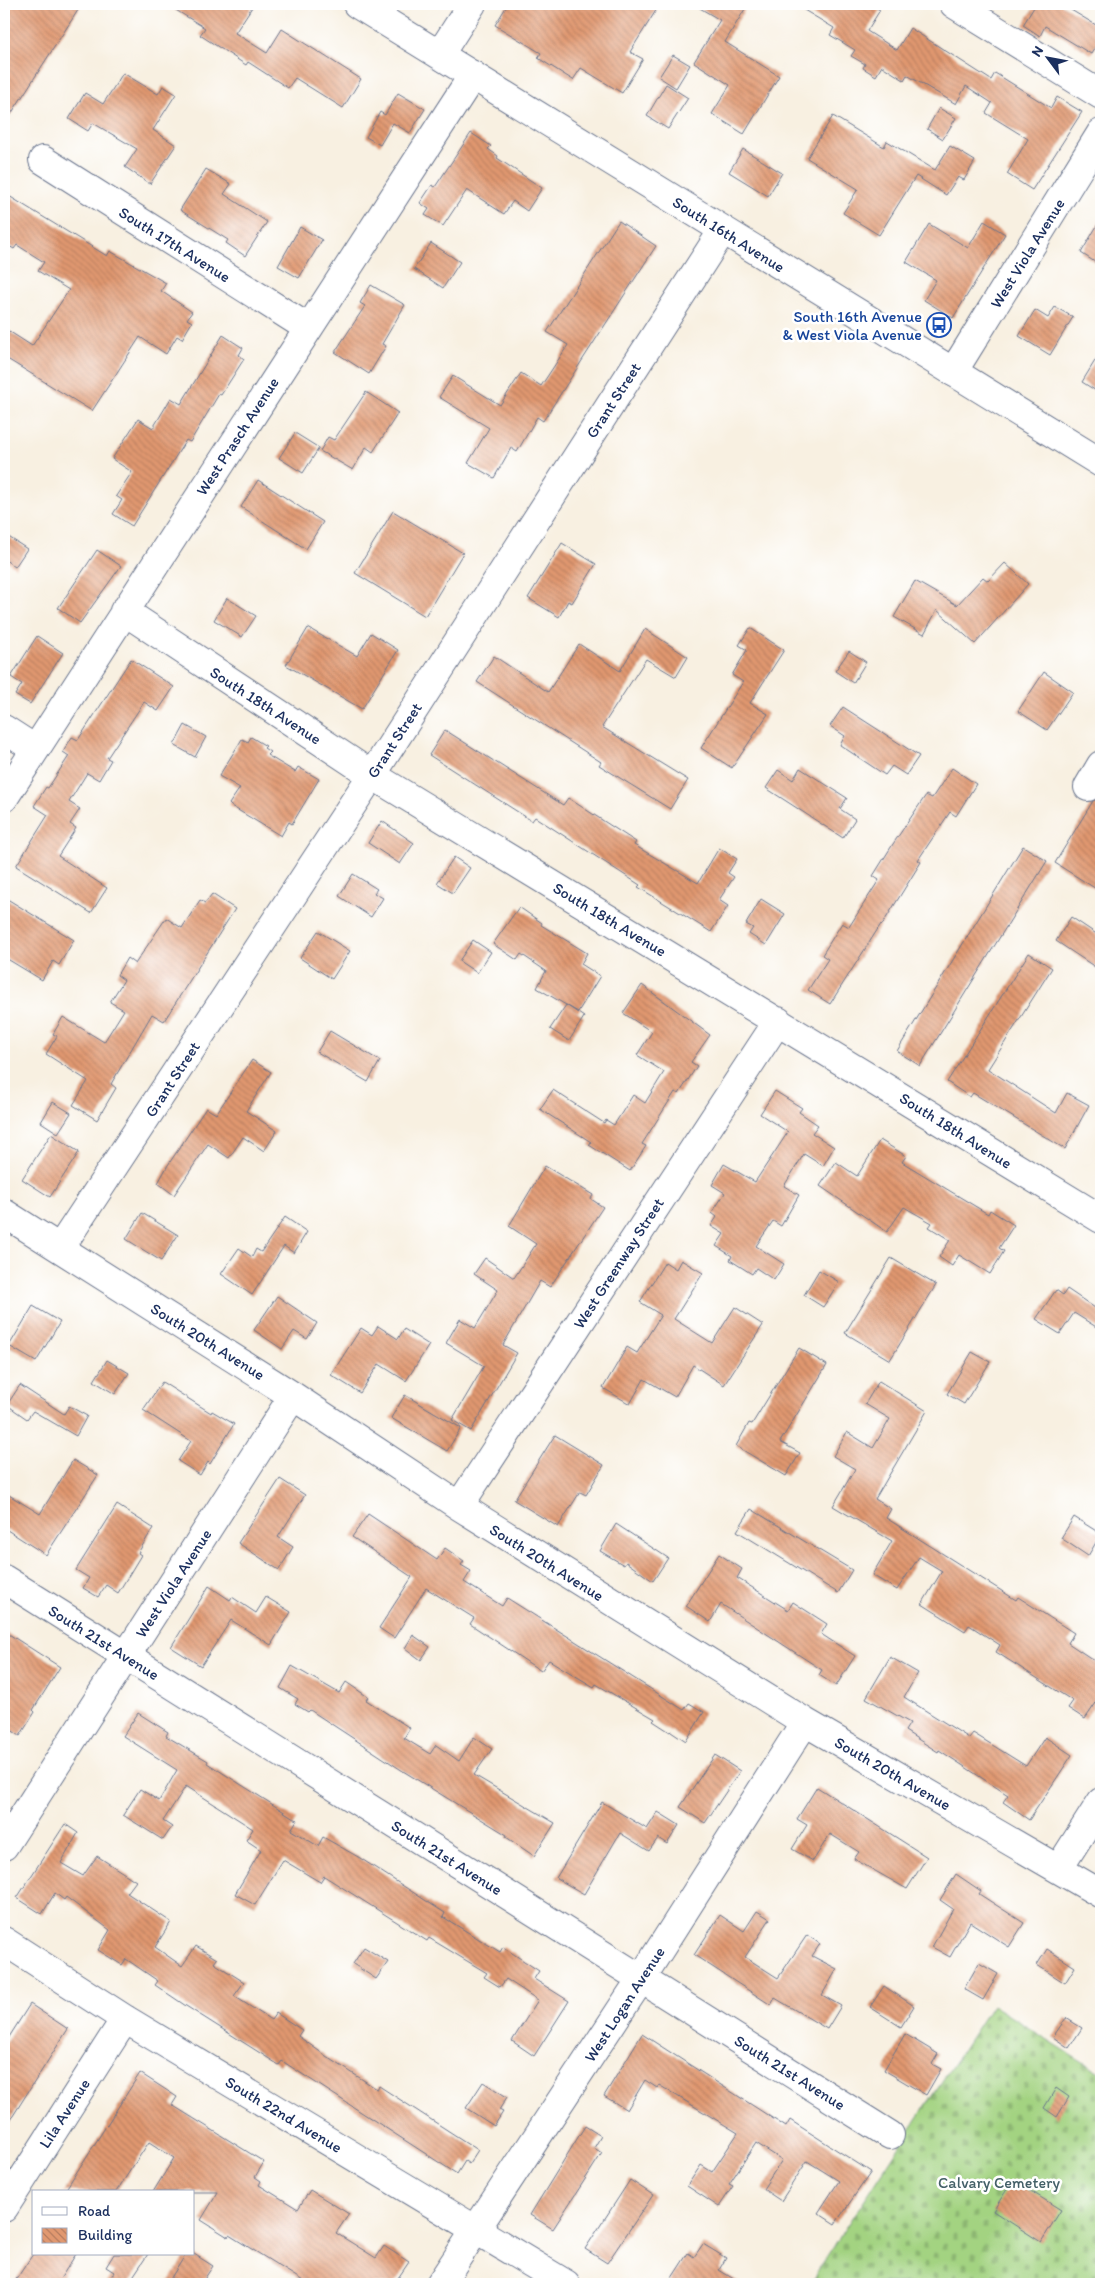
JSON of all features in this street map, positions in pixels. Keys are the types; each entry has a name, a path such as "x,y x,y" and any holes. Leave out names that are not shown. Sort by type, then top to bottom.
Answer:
{"street":[{"name":"South 16th Avenue","path":"357,4 1101,463"},
{"path":"440,54 472,4"},
{"path":"954,4 1101,95"},
{"name":"West Prasch Avenue","path":"4,798 472,75"},
{"name":"West Viola Avenue","path":"953,372 1101,133"},
{"name":"South 17th Avenue","path":"43,160 308,328"},
{"name":"Grant Street","path":"60,1248 372,774 723,230"},
{"name":"South 18th Avenue","path":"124,611 372,774 1101,1219"},
{"path":"4,729 35,749"},
{"name":"West Greenway Street","path":"459,1506 778,1021"},
{"name":"South 20th Avenue","path":"4,1213 293,1396 459,1506 805,1722 1101,1894"},
{"name":"West Viola Avenue","path":"4,1846 293,1396"},
{"name":"South 21st Avenue","path":"4,1579 890,2135"},
{"name":"West Logan Avenue","path":"440,2284 641,1979 805,1722"},
{"path":"1059,1868 1101,1802"},
{"name":"South 22nd Avenue","path":"4,1941 125,2019 566,2284"},
{"name":"Lila Avenue","path":"4,2208 125,2019"}],"green space":[{"name":"Calvary Cemetery","path":"992,2005 1101,2073 1101,2284 809,2284"}],"building":[{"path":"4,4 82,4 4,125"},
{"path":"166,4 254,4 235,33 267,53 282,29 361,79 343,108 295,78 288,88 248,62 246,65 200,35 205,28"},
{"path":"508,4 660,4 630,52 643,59 622,93 581,68 573,80 538,58 541,53 495,25"},
{"path":"693,4 748,4 725,42 779,76 744,134 712,114 730,85 694,62 720,20"},
{"path":"794,4 870,4 880,10 867,31 897,50 910,28 991,80 995,73 1051,108 1057,97 1082,112 1032,190 1007,174 1028,139 986,113 992,103 966,86 956,104 907,75 904,80 882,66 876,76 863,68 865,64 851,56 855,50 830,35 834,28"},
{"path":"1036,4 1061,4 1101,28 1101,38 1091,54 1045,26 1040,36 1023,25"},
{"path":"673,55 690,65 676,88 659,77"},
{"path":"123,73 158,94 163,86 176,94 153,130 176,145 150,184 125,167 137,149 93,123 88,131 69,119 85,93 103,104"},
{"path":"666,84 688,98 668,129 647,116"},
{"path":"398,93 425,109 410,133 393,123 380,145 366,137 380,112 385,115"},
{"path":"939,108 956,118 943,139 927,129"},
{"path":"833,116 884,147 887,141 935,170 950,146 975,161 964,180 958,177 946,195 916,176 879,235 843,213 858,189 807,158"},
{"path":"471,133 491,146 488,149 498,156 497,158 542,188 527,211 513,201 504,214 467,190 443,226 425,215 429,209 420,203 432,185 435,187"},
{"path":"743,149 782,173 768,196 729,172"},
{"path":"206,169 231,184 224,194 267,222 245,256 226,243 228,240 180,210"},
{"path":"4,193 107,256 110,251 166,283 161,291 192,312 187,319 192,322 182,339 177,336 166,354 140,337 92,411 4,357 4,328 32,346 69,290 38,271 44,262 17,245 14,249 4,243"},
{"path":"1101,219 1101,266 1081,253"},
{"path":"619,221 656,246 543,421 537,417 517,452 511,448 494,478 468,463 489,428 439,397 453,376 500,405 521,373 541,386 568,345 547,332"},
{"path":"984,221 1005,234 953,318 924,300 936,280 906,262 929,224 968,248"},
{"path":"300,227 322,240 299,278 278,266"},
{"path":"431,243 460,262 443,288 414,269"},
{"path":"371,285 405,305 382,344 386,346 369,374 335,352 365,306 360,303"},
{"path":"1055,307 1073,317 1050,355 1019,336 1035,310 1048,318"},
{"path":"223,335 243,348 239,355 244,359 221,395 219,394 190,442 186,440 132,526 113,514 122,500 116,496 132,472 112,459 138,419 153,428 171,398 181,404"},
{"path":"1101,351 1101,394 1082,382"},
{"path":"366,392 398,413 373,452 366,447 353,470 320,451 328,437 334,440"},
{"path":"295,433 319,448 303,473 279,458"},
{"path":"258,480 323,522 306,549 241,507"},
{"path":"393,511 463,553 425,616 355,573"},
{"path":"4,534 27,549 15,567 4,559"},
{"path":"562,543 596,564 572,603 568,601 559,617 528,598"},
{"path":"97,550 121,566 80,623 58,608"},
{"path":"1005,563 1028,584 975,644 937,610 924,634 894,617 915,581 957,605 983,577 988,581"},
{"path":"227,598 256,616 242,637 214,620"},
{"path":"308,628 357,656 371,633 398,650 362,709 286,665"},
{"path":"750,628 784,650 750,703 768,714 732,768 701,748 743,682 732,675 747,650 739,645"},
{"path":"645,629 688,657 676,677 646,659 602,727 688,780 670,809 599,765 601,762 477,682 494,656 548,692 579,644 620,671"},
{"path":"37,636 63,653 30,704 15,695 22,684 11,677"},
{"path":"849,651 866,662 853,683 835,671"},
{"path":"131,659 174,687 158,711 144,702 107,758 111,760 99,780 87,773 69,802 80,809 70,824 76,828 58,856 107,888 91,913 16,866 48,815 34,806 69,756 63,752 72,737 78,740"},
{"path":"1044,672 1073,692 1047,730 1018,711"},
{"path":"843,707 919,756 906,775 892,766 885,775 840,745 845,736 830,726"},
{"path":"185,725 206,737 195,757 174,745"},
{"path":"445,730 563,805 568,798 636,842 634,845 698,883 719,848 737,859 728,873 734,877 719,900 728,906 711,932 638,887 640,885 535,817 532,821 429,755"},
{"path":"251,737 266,746 264,748 270,752 267,755 295,772 298,767 319,779 292,824 289,822 281,836 231,806 229,804 240,788 219,776 242,739 248,742"},
{"path":"800,768 847,798 840,809 855,819 843,838 766,788 778,770 793,780"},
{"path":"952,768 976,784 956,816 950,812 918,860 921,862 830,1004 808,990 828,959 822,955 842,923 849,927 879,880 873,876 893,844 926,795 932,798"},
{"path":"1101,795 1101,892 1055,863 1093,801"},
{"path":"382,821 414,843 400,864 368,843"},
{"path":"1023,846 1047,861 920,1066 897,1051"},
{"path":"454,857 470,868 453,893 437,883"},
{"path":"353,874 377,889 374,893 383,898 371,917 339,896"},
{"path":"212,894 235,909 164,1021 152,1014 111,1084 116,1088 97,1120 73,1105 88,1081 46,1054 57,1036 53,1034 63,1017 104,1042 124,1010 110,1002 124,980 117,975 127,958 135,964 166,918 182,928 200,900 205,903"},
{"path":"4,897 74,940 59,965 53,961 42,980 4,957"},
{"path":"761,899 785,914 766,945 749,934 753,928 746,924"},
{"path":"519,907 542,923 541,925 587,953 581,964 600,976 578,1012 537,988 546,971 521,954 517,960 493,944"},
{"path":"1071,917 1101,937 1101,971 1056,941"},
{"path":"318,931 350,951 332,979 300,958"},
{"path":"473,940 491,952 477,973 459,961"},
{"path":"1029,953 1052,968 988,1069 1056,1113 1067,1093 1089,1105 1065,1149 973,1093 970,1097 947,1082"},
{"path":"642,985 710,1035 691,1062 697,1066 679,1094 675,1092 642,1144 646,1146 630,1171 589,1145 591,1142 540,1109 553,1090 604,1123 606,1120 614,1125 633,1095 645,1103 664,1072 637,1055 652,1032 623,1013"},
{"path":"566,1005 584,1017 569,1041 550,1029"},
{"path":"330,1031 380,1061 368,1082 317,1052"},
{"path":"252,1060 271,1072 246,1111 277,1131 264,1151 243,1137 229,1158 208,1144 174,1195 158,1183 168,1165 206,1108 216,1114"},
{"path":"775,1091 802,1108 799,1112 818,1125 812,1133 834,1147 823,1166 804,1154 784,1186 799,1195 781,1226 773,1221 756,1246 784,1264 774,1280 756,1268 752,1274 730,1260 732,1256 716,1246 724,1234 711,1226 717,1217 712,1213 725,1193 712,1185 724,1164 755,1182 788,1132 760,1114"},
{"path":"53,1102 71,1113 58,1133 41,1122"},
{"path":"51,1134 79,1152 50,1197 22,1179"},
{"path":"880,1140 906,1156 902,1162 988,1214 990,1210 1014,1225 999,1248 1004,1251 990,1274 959,1255 952,1266 939,1257 950,1240 929,1227 932,1223 904,1207 887,1232 820,1186 836,1162 857,1176"},
{"path":"545,1166 593,1195 591,1199 603,1207 550,1287 540,1281 503,1345 517,1353 471,1431 452,1420 484,1366 446,1343 460,1319 475,1328 498,1290 474,1274 485,1258 514,1278 536,1244 509,1226"},
{"path":"142,1213 178,1235 161,1261 126,1239"},
{"path":"285,1217 307,1232 294,1253 284,1246 252,1295 221,1274 239,1248 252,1257 256,1249 261,1252"},
{"path":"891,1258 936,1285 890,1360 845,1333"},
{"path":"681,1260 703,1273 674,1319 712,1343 735,1307 763,1325 724,1385 693,1365 675,1397 644,1379 630,1404 603,1388 627,1347 637,1353 661,1315 640,1302 665,1262 676,1269"},
{"path":"819,1270 839,1282 823,1307 804,1295"},
{"path":"1067,1289 1101,1312 1101,1330 1074,1313 1060,1334 1036,1319 1056,1290 1063,1295"},
{"path":"277,1296 317,1323 307,1339 294,1331 282,1349 254,1330"},
{"path":"33,1306 60,1322 36,1362 9,1346"},
{"path":"378,1326 398,1339 404,1329 429,1345 406,1381 379,1364 360,1393 331,1375 361,1328 372,1335"},
{"path":"799,1348 827,1365 780,1442 800,1453 786,1476 736,1446 749,1423 752,1424"},
{"path":"972,1352 990,1362 964,1404 947,1394"},
{"path":"107,1360 129,1373 115,1394 94,1381"},
{"path":"879,1381 927,1411 875,1499 891,1509 886,1518 1016,1600 1018,1597 1074,1633 1068,1643 1101,1665 1101,1685 1095,1694 1100,1697 1085,1719 1068,1708 1073,1701 996,1652 1000,1645 969,1625 965,1631 922,1604 942,1571 919,1557 897,1590 872,1575 892,1541 833,1506 855,1469 833,1456 847,1432 873,1448 890,1419 865,1404"},
{"path":"162,1382 211,1413 212,1411 234,1424 210,1464 208,1462 200,1475 178,1461 191,1441 143,1410"},
{"path":"20,1385 64,1414 69,1406 87,1416 76,1436 33,1411 27,1419 7,1405"},
{"path":"405,1395 461,1428 447,1451 391,1418"},
{"path":"555,1435 604,1465 586,1495 580,1492 558,1527 514,1500"},
{"path":"73,1460 98,1475 46,1555 4,1528 4,1492 40,1514"},
{"path":"280,1479 305,1495 278,1537 293,1547 279,1570 238,1543"},
{"path":"117,1505 153,1528 138,1553 141,1555 118,1593 106,1585 98,1597 83,1588 89,1578 76,1570"},
{"path":"751,1509 852,1570 838,1593 737,1531"},
{"path":"368,1514 437,1560 445,1548 464,1561 461,1565 471,1571 464,1582 502,1606 507,1598 684,1710 689,1703 704,1712 686,1741 653,1721 655,1719 596,1684 594,1687 549,1660 541,1671 470,1624 474,1618 426,1588 394,1638 379,1628 412,1577 352,1537"},
{"path":"1074,1517 1101,1534 1088,1556 1061,1538"},
{"path":"616,1524 668,1558 653,1581 626,1562 624,1565 600,1551"},
{"path":"719,1554 742,1569 737,1578 788,1610 793,1602 827,1624 821,1634 855,1656 836,1686 819,1675 822,1670 721,1604 710,1622 686,1606"},
{"path":"209,1586 230,1600 232,1597 256,1613 266,1597 291,1612 271,1645 231,1620 201,1666 171,1647"},
{"path":"4,1631 60,1667 33,1710 35,1712 20,1736 4,1725"},
{"path":"413,1635 430,1647 421,1660 405,1648"},
{"path":"890,1657 918,1673 904,1697 969,1738 973,1733 1026,1766 1045,1737 1072,1755 1029,1820 1003,1802 1008,1795 939,1750 938,1752 905,1731 910,1723 866,1698"},
{"path":"292,1666 339,1693 346,1682 368,1697 366,1700 410,1728 404,1738 430,1754 436,1745 459,1761 474,1737 492,1749 474,1775 555,1823 534,1856 506,1837 507,1835 403,1771 310,1710 308,1712 295,1704 298,1699 280,1688"},
{"path":"138,1713 168,1732 166,1736 208,1761 207,1763 297,1820 291,1830 318,1846 323,1837 360,1858 445,1913 443,1917 500,1952 503,1947 539,1971 534,1979 569,2001 534,2056 512,2041 538,2000 506,1979 500,1987 484,1977 487,1973 429,1938 427,1941 324,1876 320,1882 283,1860 255,1905 235,1894 261,1850 246,1840 253,1829 186,1786 163,1821 172,1827 163,1840 123,1815 140,1789 159,1801 177,1770 123,1736"},
{"path":"715,1755 740,1771 705,1823 680,1807"},
{"path":"817,1787 927,1857 907,1889 854,1859 859,1852 830,1834 813,1861 792,1849 807,1825 797,1819"},
{"path":"602,1802 647,1829 658,1812 679,1825 667,1844 658,1838 649,1851 620,1833 584,1894 556,1878"},
{"path":"65,1824 78,1833 61,1863 83,1876 97,1856 136,1881 127,1893 171,1922 155,1947 182,1966 196,1946 217,1959 214,1963 244,1982 234,1996 271,2020 276,2013 302,2030 298,2036 326,2056 377,2089 379,2086 478,2150 469,2164 465,2161 457,2174 282,2061 279,2065 186,2006 155,1985 158,1981 126,1959 122,1965 98,1950 110,1930 66,1897 64,1900 55,1893 42,1914 17,1898"},
{"path":"956,1874 981,1891 979,1894 1024,1923 1009,1947 970,1922 950,1957 932,1947 953,1909 940,1900"},
{"path":"757,1911 770,1919 745,1957 778,1978 807,1935 820,1944 812,1956 837,1969 822,1995 841,2006 827,2029 775,1998 771,2005 694,1955 720,1915 744,1931"},
{"path":"364,1947 388,1962 376,1979 353,1964"},
{"path":"1047,1949 1075,1967 1065,1983 1037,1965"},
{"path":"979,1963 998,1974 983,2000 964,1989"},
{"path":"884,1986 914,2006 901,2027 870,2007"},
{"path":"30,2004 68,2029 4,2130 4,2045"},
{"path":"1066,2018 1082,2028 1069,2048 1053,2037"},
{"path":"642,2034 786,2127 790,2120 871,2172 835,2224 818,2213 839,2181 807,2161 781,2201 763,2189 782,2160 756,2143 729,2184 733,2186 719,2207 687,2186 701,2165 712,2172 738,2133 659,2085 657,2088 645,2080 627,2110 604,2096"},
{"path":"905,2034 938,2054 932,2064 941,2069 926,2095 884,2070"},
{"path":"140,2073 177,2097 172,2105 264,2162 255,2177 261,2181 259,2185 298,2209 310,2190 349,2214 336,2233 376,2258 384,2246 409,2262 394,2284 308,2284 201,2220 218,2192 154,2190 174,2158 149,2142 117,2190 65,2190"},
{"path":"483,2082 507,2097 499,2110 503,2112 494,2126 466,2108"},
{"path":"1056,2088 1069,2097 1057,2117 1044,2108"},
{"path":"585,2126 601,2136 594,2148 602,2153 553,2229 530,2215"},
{"path":"630,2180 653,2195 607,2263 585,2249"},
{"path":"1013,2180 1061,2210 1041,2242 993,2211"},
{"path":"703,2244 726,2258 719,2270 742,2284 668,2284 688,2253 694,2257"},
{"path":"195,2255 213,2266 201,2284 167,2284 185,2256"},
{"path":"32,2256 75,2256 57,2284 13,2284"},
{"path":"113,2256 147,2256 128,2284 106,2284 114,2272 106,2267"}],"place":[{"name":"South 16th Avenue & West Viola Avenue","path":"939,325"}]}
